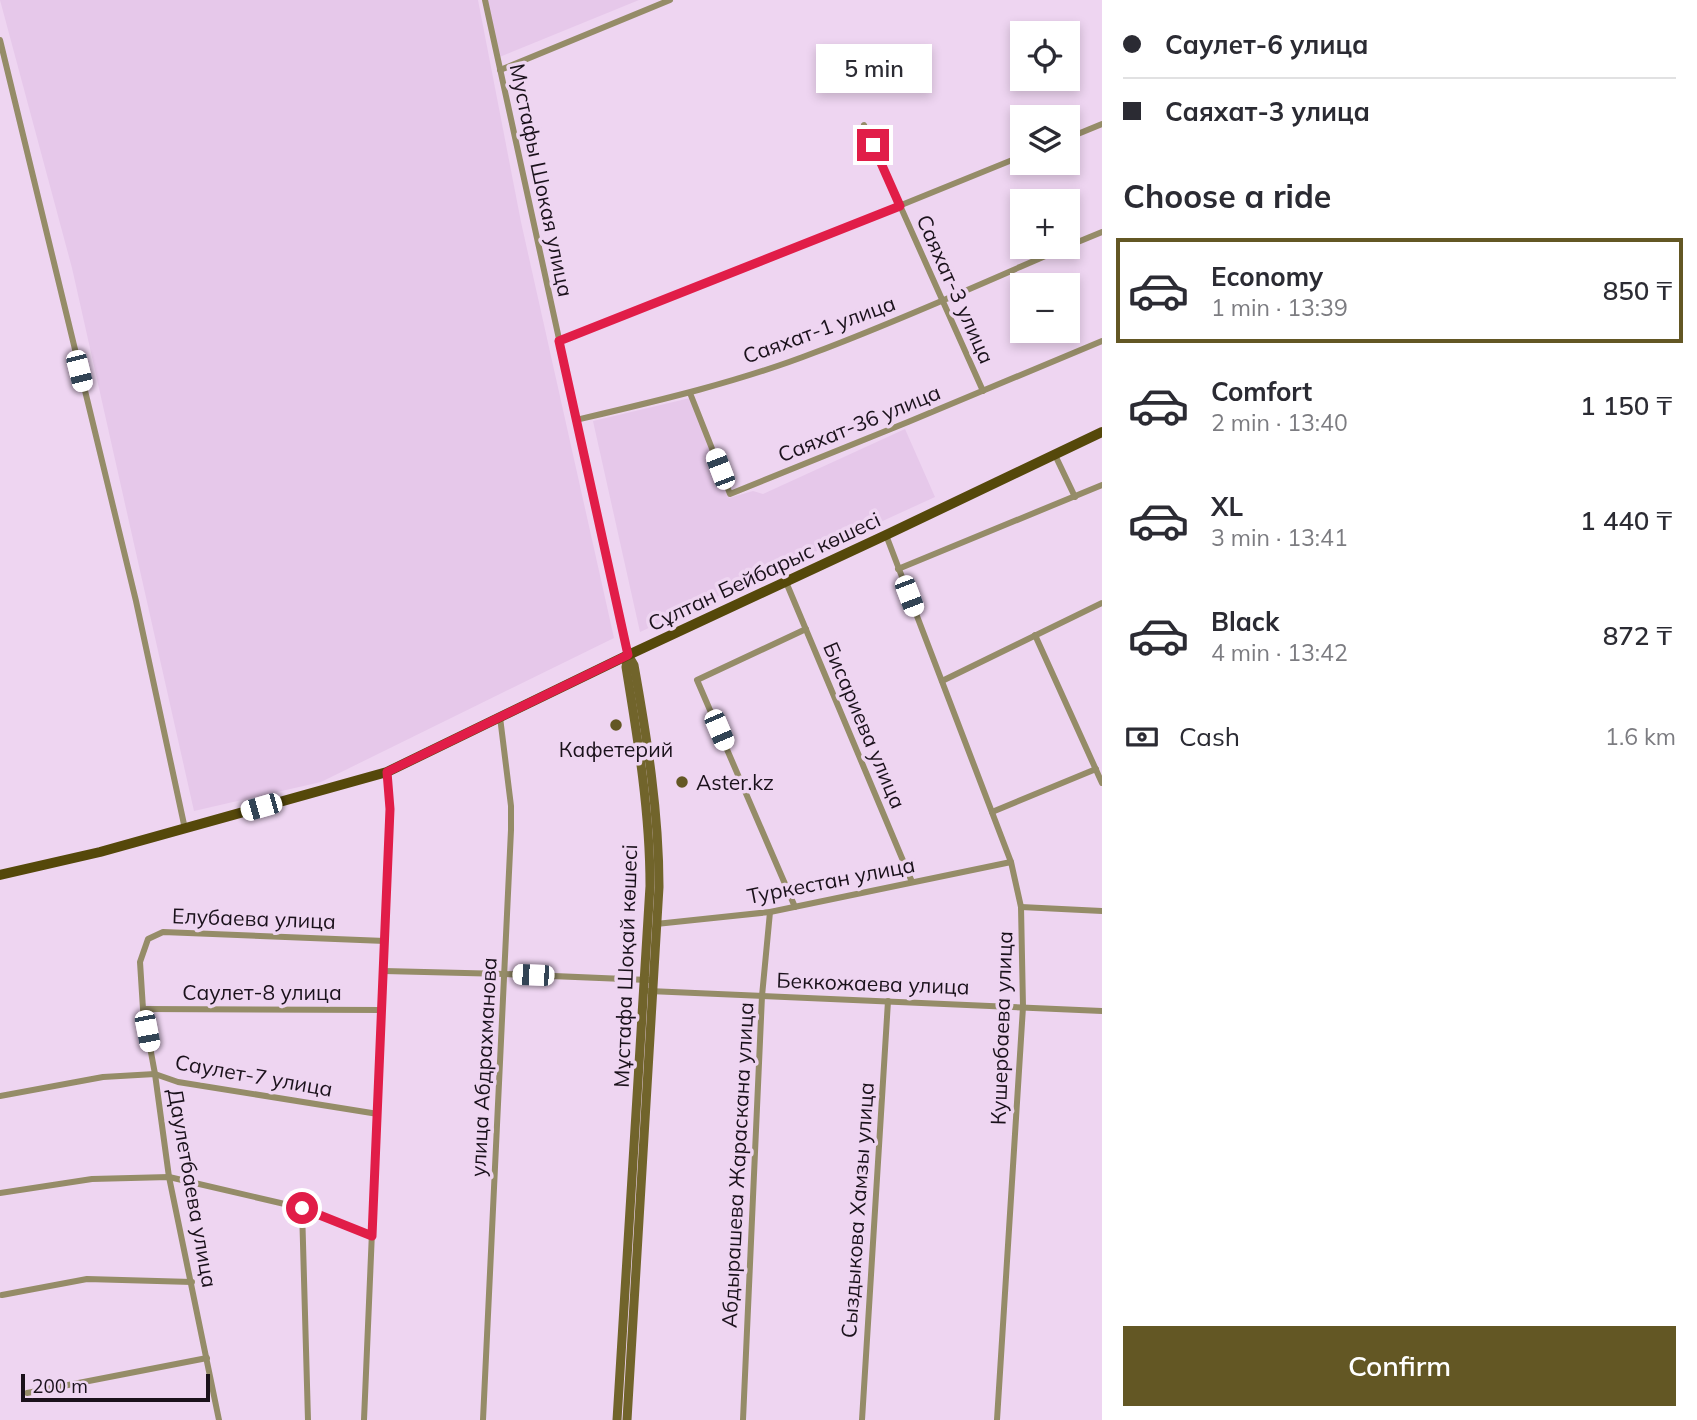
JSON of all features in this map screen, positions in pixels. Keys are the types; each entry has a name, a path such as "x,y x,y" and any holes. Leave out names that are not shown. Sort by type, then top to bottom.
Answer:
{"main road":[{"name":"Сұлтан Бейбарыс көшесі","path":"0,875 100,852 387,772 628,655 886,536 1102,432"}],"street":[{"name":"Мустафы Шокая улица","path":"485,0 628,655"},
{"path":"500,70 670,0"},
{"path":"0,40 136,601 185,829"},
{"path":"1080,133 1102,124"},
{"name":"Саяхат-3 улица","path":"864,125 983,391"},
{"path":"559,341 1010,161"},
{"name":"Саяхат-1 улица","path":"1080,241 1102,232"},
{"name":"Саяхат-1 улица","path":"576,420 690,393 815,353 1038,259"},
{"name":"Саяхат-36 улица","path":"690,393 730,494 1102,341"},
{"path":"1055,455 1075,497"},
{"path":"898,569 1102,485"},
{"name":"Кушербаева улица","path":"886,536 1011,862 1021,907 1023,1007 997,1420"},
{"name":"Бисариева улица","path":"786,582 912,882"},
{"path":"942,681 1102,603"},
{"path":"795,907 698,680 806,629"},
{"path":"1035,635 1102,783"},
{"name":"Мұстафа Шоқай көшесі","path":"617,1420 659,862 649,753 634,665 628,655"},
{"name":"Мұстафа Шоқай көшесі","path":"628,655 626,667 640,755 650,863 649,980"},
{"name":"улица Абдрахманова","path":"483,1420 511,806 500,717"},
{"path":"992,812 1096,769"},
{"path":"364,1420 390,809 387,772"},
{"name":"Туркестан улица","path":"656,924 770,912 1011,862"},
{"path":"1021,907 1102,911"},
{"name":"Абдырашева Жараскана улица","path":"743,1420 762,996 770,912"},
{"name":"Елубаева улица","path":"139,962 148,939 163,932 385,941"},
{"name":"Даулетбаева улица","path":"139,962 143,1009 169,1177 219,1420"},
{"path":"384,971 649,980"},
{"name":"Мұстафа Шоқай көшесі","path":"627,1420 648,991"},
{"name":"Беккожаева улица","path":"648,991 1102,1011"},
{"name":"Сыздыкова Хамзы улица","path":"862,1420 888,1001"},
{"name":"Саулет-8 улица","path":"143,1009 382,1010"},
{"name":"Саулет-7 улица","path":"0,1096 103,1077 155,1074 178,1082 378,1114"},
{"path":"0,1193 92,1179 169,1177 302,1208 372,1236"},
{"path":"302,1208 309,1420"},
{"path":"2,1296 87,1279 192,1282"},
{"path":"27,1393 207,1358"}],"shaded area":[{"path":"0,0 478,0 521,222 614,638 321,782 194,811 72,268"},
{"path":"487,0 639,0 497,58"},
{"path":"690,398 729,498 753,491 763,494 905,429 935,497 640,632 593,421"}],"place":[{"name":"Кафетерий","path":"616,725"},
{"name":"Aster.kz","path":"682,782"}],"route":[{"path":"302,1208 372,1236 390,809 387,772 628,655 559,341 900,206 873,145"}]}
